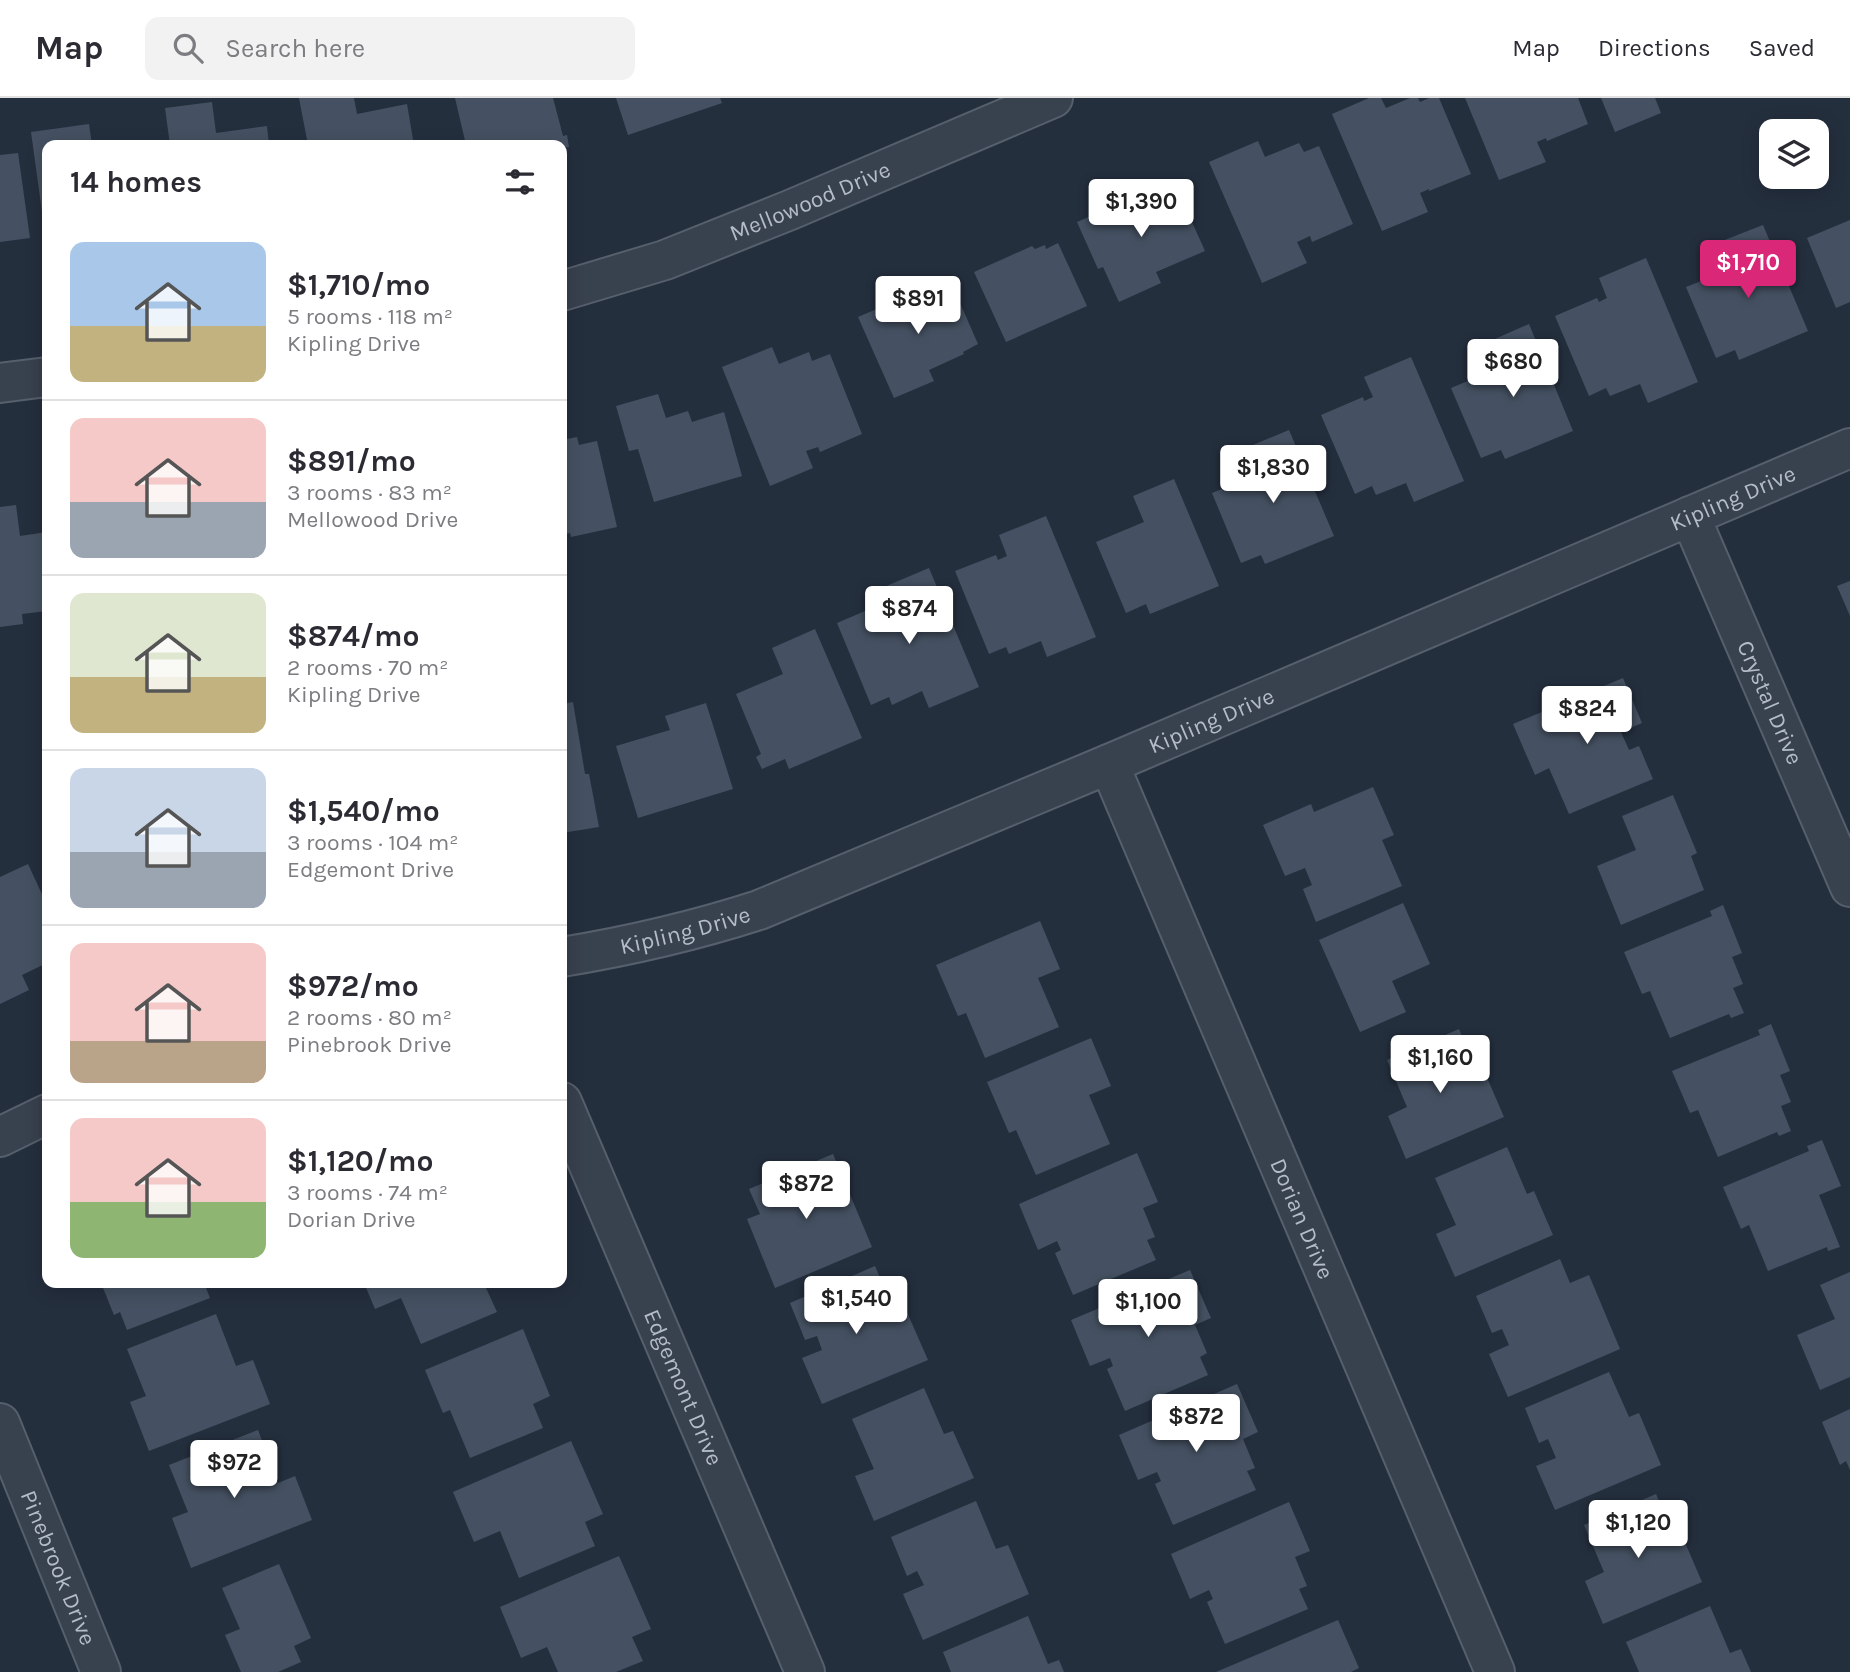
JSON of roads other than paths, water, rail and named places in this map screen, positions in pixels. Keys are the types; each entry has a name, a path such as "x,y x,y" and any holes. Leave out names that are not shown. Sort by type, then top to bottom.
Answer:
{"street":[{"name":"Mellowood Drive","path":"567,289 665,260 1053,98"},
{"path":"0,383 42,378"},
{"name":"Kipling Drive","path":"567,956 637,944 760,910 1850,447"},
{"name":"Crystal Drive","path":"1690,516 1850,887"},
{"name":"Dorian Drive","path":"1109,764 1495,1672"},
{"name":"Edgemont Drive","path":"567,1114 805,1672"},
{"path":"0,1137 42,1116"},
{"name":"Pinebrook Drive","path":"0,1423 100,1672"}]}
